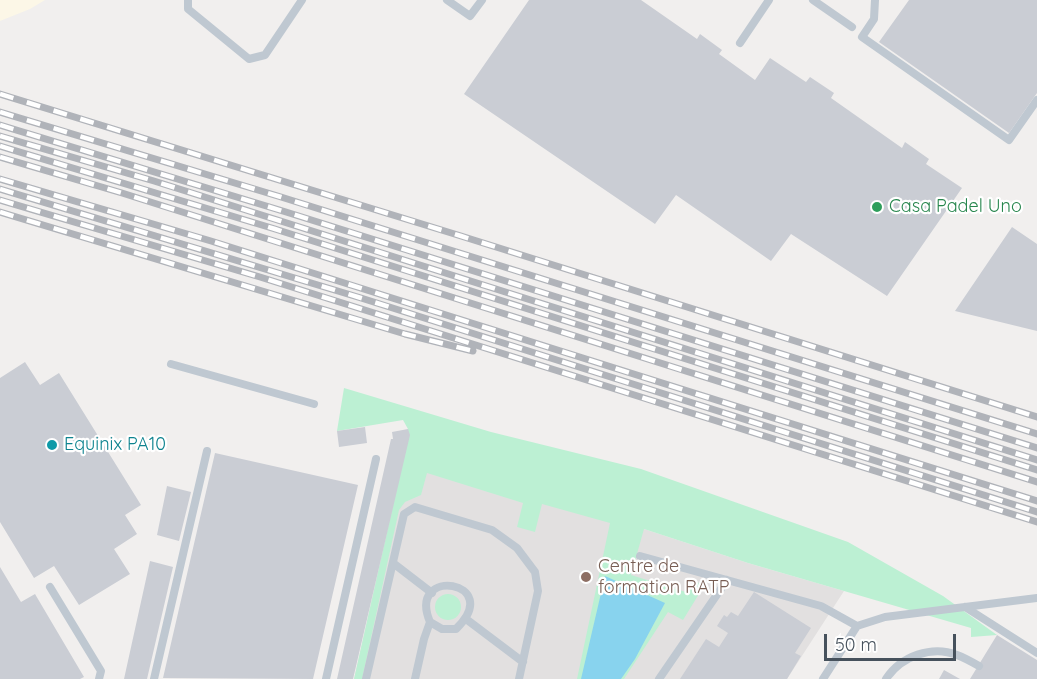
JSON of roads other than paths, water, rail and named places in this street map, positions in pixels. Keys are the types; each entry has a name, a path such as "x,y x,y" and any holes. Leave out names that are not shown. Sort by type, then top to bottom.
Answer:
{"lane":[{"path":"188,0 188,9 249,59 265,55 302,0"},
{"path":"447,0 471,16 482,0"},
{"path":"740,43 769,0"},
{"path":"813,0 852,27"},
{"path":"875,0 874,19 862,37 1009,140 1037,100"},
{"path":"171,364 314,404"},
{"path":"154,679 207,451"},
{"path":"326,679 376,459"},
{"path":"366,679 404,514 415,507 492,530 517,548 535,572 538,591 519,679"},
{"path":"640,556 821,606 856,626"},
{"path":"393,563 432,593"},
{"path":"659,679 727,580"},
{"path":"449,585 461,588 468,596 469,608 466,619 456,629 442,629 430,622 425,609 428,597 437,588 449,585"},
{"path":"50,587 101,671 99,679"},
{"path":"823,679 856,626 885,617 1037,598"},
{"path":"965,607 1037,653"},
{"path":"466,619 523,662"},
{"path":"415,679 430,622"},
{"path":"886,679 898,664 918,654 948,652 979,666"}],"water":[{"path":"605,576 665,603 635,659 621,679 581,679"}],"railway":[{"path":"0,94 1037,417"},
{"path":"0,112 281,197 1037,434"},
{"path":"0,125 286,212 1037,448"},
{"path":"0,136 154,181 1037,460"},
{"path":"0,146 275,229 1037,470"},
{"path":"0,157 122,193 1037,482"},
{"path":"0,179 211,241 1037,501"},
{"path":"0,189 361,298 1037,512"},
{"path":"0,200 260,277 1037,522"},
{"path":"0,212 405,334 473,351"}],"place":[{"name":"Casa Padel Uno","path":"877,207"},
{"name":"Equinix PA10","path":"52,445"},
{"name":"Centre de formation RATP","path":"586,577"}]}
